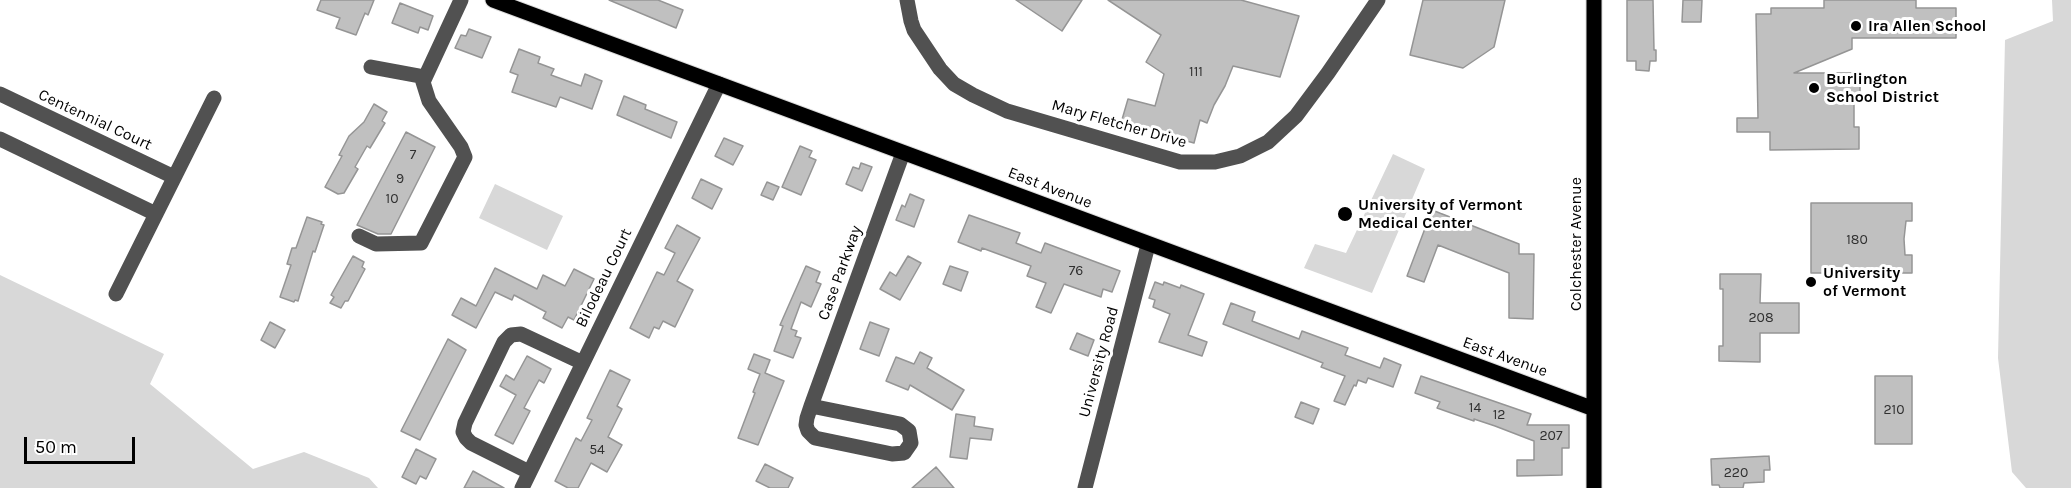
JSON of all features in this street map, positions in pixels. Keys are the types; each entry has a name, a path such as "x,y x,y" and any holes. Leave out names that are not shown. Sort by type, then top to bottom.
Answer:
{"main road":[{"name":"East Avenue","path":"494,0 1594,409"},
{"name":"Colchester Avenue","path":"1594,0 1594,488"}],"street":[{"path":"359,236 376,244 422,243 465,157 461,147 429,101 423,82 461,0"},
{"name":"Mary Fletcher Drive","path":"907,0 914,30 935,62 954,84 973,95 1007,111 1180,162 1215,162 1240,156 1268,142 1296,116 1378,0"},
{"path":"371,67 425,76"},
{"name":"Bilodeau Court","path":"522,488 719,84"},
{"name":"Centennial Court","path":"0,94 174,177"},
{"path":"116,294 214,98"},
{"path":"0,139 156,214"},
{"name":"Case Parkway","path":"811,406 900,424 909,431 911,443 906,451 895,455 815,438 806,425 811,406 903,153"},
{"name":"University Road","path":"1085,488 1148,245"},
{"path":"529,472 471,443 463,432 465,423 499,352 508,337 521,334 583,363"}],"shaded area":[{"path":"2052,0 2071,0 2071,488 2026,488 2012,472 1998,358 2005,40 2053,21"},
{"path":"1393,154 1425,169 1372,293 1304,268 1315,244 1346,253"},
{"path":"495,184 563,216 547,250 479,218"},
{"path":"0,275 164,354 150,384 253,469 304,452 369,478 378,488 0,488"}],"building":[{"path":"321,0 374,0 368,15 365,13 356,35 336,28 340,18 317,10"},
{"path":"609,0 658,0 683,10 676,28"},
{"path":"1016,0 1082,0 1062,31"},
{"path":"1108,0 1241,0 1299,16 1280,77 1233,66 1207,123 1200,120 1194,143 1121,123 1128,99 1155,106 1164,74 1146,62 1161,35"},
{"path":"1423,0 1505,0 1494,47 1463,68 1410,55"},
{"path":"1627,0 1653,0 1656,61 1650,61 1649,71 1636,70 1636,61 1627,61"},
{"path":"1683,0 1702,0 1701,22 1682,22"},
{"path":"1824,0 1916,0 1916,8 1956,8 1956,38 1852,38 1852,49 1794,73 1860,73 1860,96 1854,96 1854,127 1859,127 1859,149 1770,150 1770,132 1737,132 1737,118 1758,118 1756,14 1771,14 1771,8 1824,8"},
{"path":"400,3 433,16 428,30 420,27 418,33 392,23"},
{"path":"469,29 491,37 482,58 455,48 461,35 466,36"},
{"path":"519,49 540,57 538,63 554,69 551,75 581,86 585,74 602,81 592,109 560,97 556,107 512,92 518,75 510,72"},
{"path":"624,96 646,105 645,109 677,122 671,138 617,115"},
{"path":"374,104 387,112 382,121 385,123 370,148 367,146 355,167 358,169 344,193 338,194 325,187 342,156 339,155 349,136 364,122"},
{"path":"406,132 435,147 391,234 378,234 357,225"},
{"path":"724,138 743,146 733,165 715,156"},
{"path":"800,146 812,151 809,157 816,160 801,195 782,187"},
{"path":"861,163 872,167 862,191 846,184 853,167 859,169"},
{"path":"701,179 722,189 712,209 692,198"},
{"path":"767,182 779,187 773,200 761,195"},
{"path":"910,194 924,200 914,227 896,220 902,205 905,207"},
{"path":"1811,203 1912,203 1912,221 1906,221 1904,239 1905,255 1912,255 1912,273 1811,273"},
{"path":"1432,210 1519,244 1519,254 1534,254 1533,319 1509,318 1509,273 1438,245 1424,282 1407,276"},
{"path":"969,215 1020,233 1016,243 1041,253 1045,243 1120,271 1112,292 1103,289 1101,297 1064,284 1051,313 1036,307 1046,283 1027,276 1031,266 958,242"},
{"path":"307,217 322,222 321,224 324,225 315,252 313,251 298,301 294,302 280,297 291,265 287,264 292,248 296,248"},
{"path":"677,225 700,238 677,281 693,290 675,327 663,321 659,329 654,327 649,338 630,328 657,272 664,275 675,253 665,248"},
{"path":"353,256 364,262 362,267 365,269 348,301 345,301 341,308 330,303 334,297 331,295"},
{"path":"908,256 921,263 900,300 880,289 890,272 896,276"},
{"path":"806,266 820,272 816,282 821,284 811,307 801,302 791,329 797,331 795,336 801,338 793,358 774,351 783,326 780,325"},
{"path":"950,266 968,272 961,291 943,284"},
{"path":"495,268 537,289 543,275 565,286 574,269 594,279 574,320 568,317 562,328 543,318 546,312 514,295 512,300 495,292 476,328 452,315 461,298 476,306"},
{"path":"1720,274 1761,274 1760,303 1799,303 1799,333 1760,333 1760,362 1719,361 1719,346 1723,346 1723,289 1720,289"},
{"path":"1155,282 1163,285 1164,282 1180,288 1181,285 1204,294 1188,335 1207,342 1202,356 1159,342 1170,314 1153,307 1155,300 1149,298"},
{"path":"1231,303 1255,312 1252,321 1299,339 1302,331 1348,348 1345,355 1380,368 1384,358 1401,365 1393,387 1368,378 1366,383 1358,380 1345,405 1334,401 1345,376 1321,367 1323,363 1223,324"},
{"path":"270,322 285,330 275,348 261,340"},
{"path":"870,322 889,329 879,356 860,349"},
{"path":"1077,333 1094,340 1088,356 1070,349"},
{"path":"448,339 466,350 420,440 401,431"},
{"path":"920,352 932,358 927,368 964,390 952,410 910,385 908,390 886,381 896,357 914,364"},
{"path":"754,354 770,360 765,373 784,381 758,445 738,438 760,374 748,369"},
{"path":"527,356 551,369 544,383 539,380 524,408 530,411 513,444 495,435 516,395 500,386 506,375 514,380"},
{"path":"610,370 630,380 617,406 622,409 608,437 622,445 607,472 591,463 578,488 568,488 555,481 576,438 581,441 592,420 587,418"},
{"path":"1421,376 1531,414 1527,425 1569,425 1569,448 1562,448 1562,475 1517,476 1517,460 1534,460 1534,441 1437,408 1440,402 1415,393"},
{"path":"1875,376 1912,376 1912,444 1875,444"},
{"path":"1301,402 1319,409 1313,424 1295,417"},
{"path":"956,414 975,417 974,426 993,429 991,440 970,438 967,459 950,457"},
{"path":"416,449 436,459 426,479 420,476 416,484 402,477"},
{"path":"1769,456 1770,470 1764,470 1764,482 1744,483 1743,488 1720,488 1719,485 1712,485 1711,459"},
{"path":"765,464 793,478 788,488 770,488 756,481"},
{"path":"936,467 954,488 912,488"},
{"path":"473,471 504,488 464,488"}],"place":[{"name":"Ira Allen School","path":"1856,26"},
{"name":"Burlington School District","path":"1814,88"},
{"name":"University of Vermont Medical Center","path":"1345,214"},
{"name":"University of Vermont","path":"1811,282"}]}
